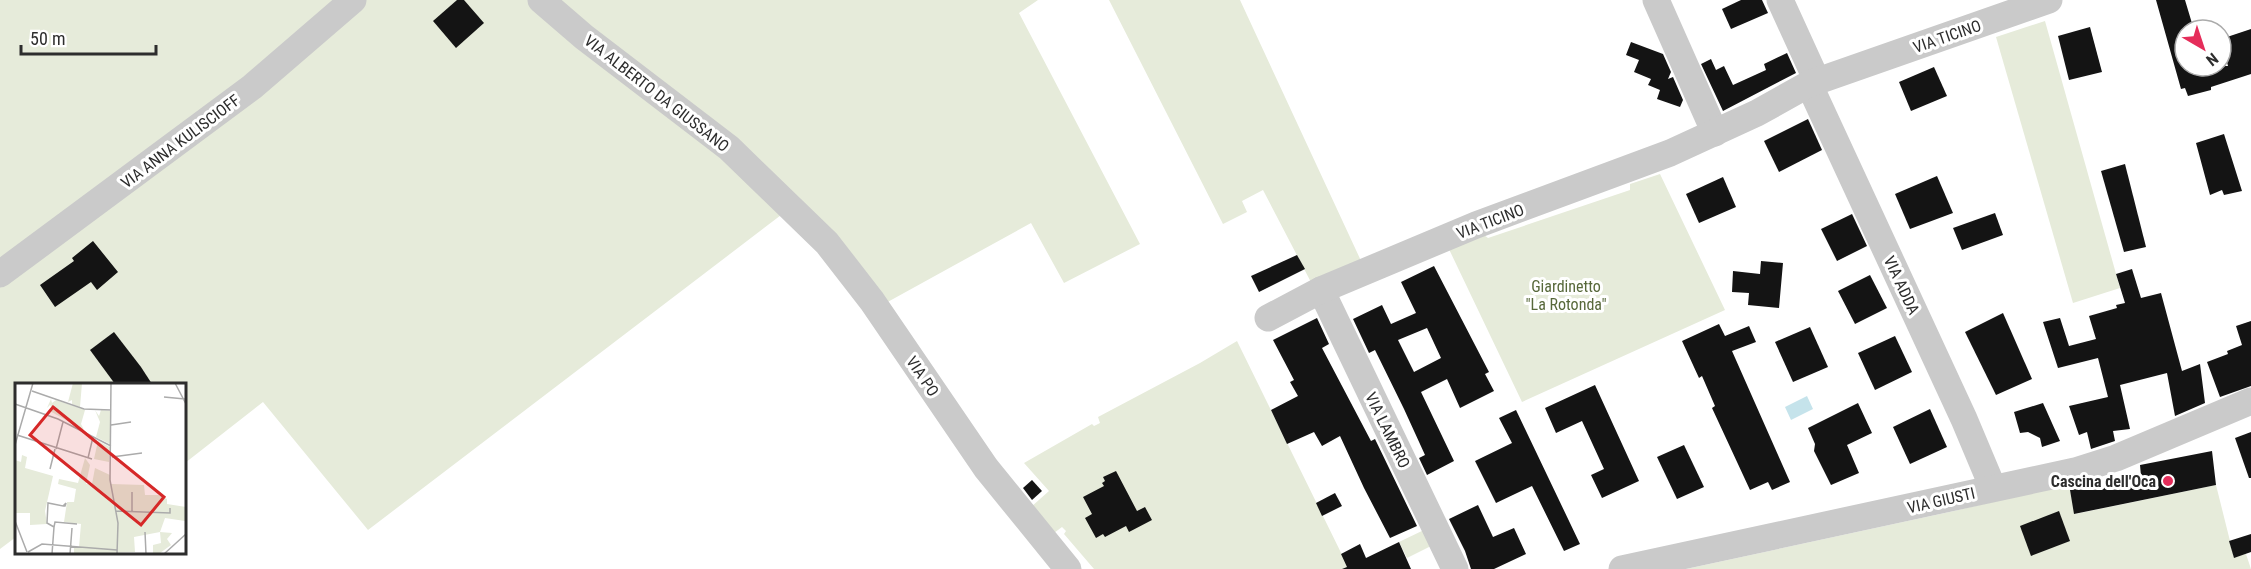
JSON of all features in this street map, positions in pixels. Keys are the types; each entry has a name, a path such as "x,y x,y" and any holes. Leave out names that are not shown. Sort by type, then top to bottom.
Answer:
{"street":[{"name":"VIA ANNA KULISCIOFF","path":"0,274 252,87 353,0"},
{"name":"VIA ALBERTO DA GIUSSANO","path":"541,0 584,37 729,148 773,188"},
{"path":"1656,0 1715,133"},
{"name":"VIA ADDA","path":"1780,0 1813,83 1993,488"},
{"name":"VIA TICINO","path":"1268,318 1322,290 1476,225 1670,153 1757,114 1813,83 2049,0"},
{"name":"VIA PO","path":"773,188 827,243 872,301 986,468 1068,569"},
{"name":"VIA LAMBRO","path":"1322,290 1455,569"},
{"name":"VIA GIUSTI","path":"1622,569 2075,471 2116,458 2251,401"}],"green space":[{"path":"0,0 1038,0 1019,13 1140,244 1064,283 1031,223 884,304 789,209 368,530 263,402 186,462 186,383 15,383 15,538 0,549"},
{"path":"1109,0 1240,0 1362,263 1314,288 1263,190 1242,201 1247,212 1223,224"},
{"path":"2045,21 2120,288 2073,303 1996,37"},
{"name":"Giardinetto \"La Rotonda\"","path":"1660,174 1725,310 1522,402 1447,245 1480,232 1488,238 1630,190 1630,184"},
{"path":"1237,341 1349,569 1094,569 1064,534 1066,531 1062,527 1054,533 1031,507 1049,491 1024,463 1092,424 1094,426 1100,423 1098,417"},
{"path":"2069,484 2075,514 2216,485 2234,557 2246,554 2251,569 1686,569 1954,511"},
{"path":"1426,529 1433,545 1407,558 1399,542"}],"water":[{"path":"1807,396 1813,409 1791,420 1785,407"}],"building":[{"path":"457,0 464,0 484,23 456,48 433,21"},
{"path":"1741,0 1762,0 1768,13 1731,29 1722,9"},
{"path":"2156,0 2185,0 2190,18 2173,18 2173,61"},
{"path":"2090,27 2102,72 2069,80 2058,36"},
{"path":"2251,29 2251,74 2211,87 2211,90 2188,96 2185,88 2181,89 2178,78 2233,78 2233,35"},
{"path":"1631,42 1663,54 1671,72 1668,79 1673,77 1683,100 1680,107 1657,99 1660,90 1648,85 1651,79 1634,72 1639,60 1626,55"},
{"path":"1787,53 1796,73 1723,111 1701,64 1711,59 1716,70 1724,66 1733,85 1766,70 1764,64"},
{"path":"1934,67 1947,96 1911,111 1899,82"},
{"path":"1808,119 1822,150 1779,172 1764,141"},
{"path":"2224,134 2242,191 2224,195 2222,190 2210,195 2196,143"},
{"path":"2125,164 2146,247 2124,252 2101,171"},
{"path":"1937,176 1953,213 1910,229 1895,194"},
{"path":"1723,177 1736,207 1699,223 1686,194"},
{"path":"1995,213 2003,235 1962,250 1953,228"},
{"path":"1852,214 1867,246 1837,261 1821,229"},
{"path":"93,241 118,272 97,290 91,282 55,307 40,285 74,261 72,258"},
{"path":"1297,255 1305,269 1259,292 1251,276"},
{"path":"1761,261 1783,263 1779,308 1748,305 1749,293 1732,292 1733,271 1760,274"},
{"path":"1434,266 1489,372 1485,374 1494,391 1460,408 1447,379 1421,392 1454,461 1427,475 1419,458 1425,455 1404,409 1375,350 1369,353 1353,319 1382,305 1391,324 1416,313 1401,282","holes":["1427,328 1441,358 1414,372 1398,340"]},
{"path":"2132,269 2141,298 2161,293 2182,371 2200,364 2205,403 2175,416 2167,373 2120,385 2130,429 2113,431 2115,441 2091,449 2087,432 2079,435 2069,406 2108,397 2098,358 2058,368 2043,322 2060,318 2069,346 2096,339 2089,316 2117,308 2116,305 2125,303 2116,274"},
{"path":"1870,275 1887,308 1855,324 1838,291"},
{"path":"2003,313 2032,379 1996,395 1965,332"},
{"path":"1317,318 1329,344 1322,348 1371,441 1375,439 1417,526 1390,538 1340,436 1322,446 1314,432 1287,444 1271,410 1298,396 1290,382 1294,380 1273,340"},
{"path":"2251,321 2251,386 2220,397 2207,362 2228,354 2227,351 2242,345 2236,326"},
{"path":"1719,324 1725,336 1749,326 1756,342 1732,351 1790,482 1772,490 1768,482 1750,490 1712,408 1715,406 1702,376 1699,378 1682,341"},
{"path":"1810,327 1828,367 1793,382 1775,342"},
{"path":"114,332 151,383 114,383 90,350"},
{"path":"1895,336 1912,372 1875,390 1858,353"},
{"path":"1595,385 1639,481 1602,498 1591,475 1604,469 1582,421 1556,433 1545,408"},
{"path":"1858,403 1872,433 1847,445 1859,473 1831,485 1814,451 1815,444 1808,428"},
{"path":"2043,403 2060,441 2042,447 2040,438 2028,432 2020,433 2014,412"},
{"path":"1930,409 1947,447 1910,464 1893,427"},
{"path":"1516,410 1580,544 1564,551 1532,486 1496,503 1475,461 1512,443 1499,418"},
{"path":"2251,432 2251,478 2249,478 2235,438"},
{"path":"1684,445 1704,487 1677,499 1657,457"},
{"name":"Cascina dell'Oca","path":"2212,451 2216,485 2074,514 2070,490 2141,476 2140,465"},
{"path":"1116,471 1137,511 1145,507 1152,520 1129,532 1126,526 1105,537 1103,534 1096,538 1085,518 1092,514 1083,497 1104,486 1103,477"},
{"path":"1032,480 1042,491 1032,500 1023,488"},
{"path":"1335,493 1342,506 1322,516 1316,503"},
{"path":"1478,505 1493,537 1514,528 1526,554 1494,569 1471,569 1449,519"},
{"path":"2059,511 2070,541 2031,556 2020,526"},
{"path":"2251,534 2251,552 2234,558 2229,541"},
{"path":"1399,542 1411,569 1342,569 1347,567 1341,554 1360,544 1366,558"}],"place":[{"name":"Cascina dell'Oca","path":"2168,481"}]}
